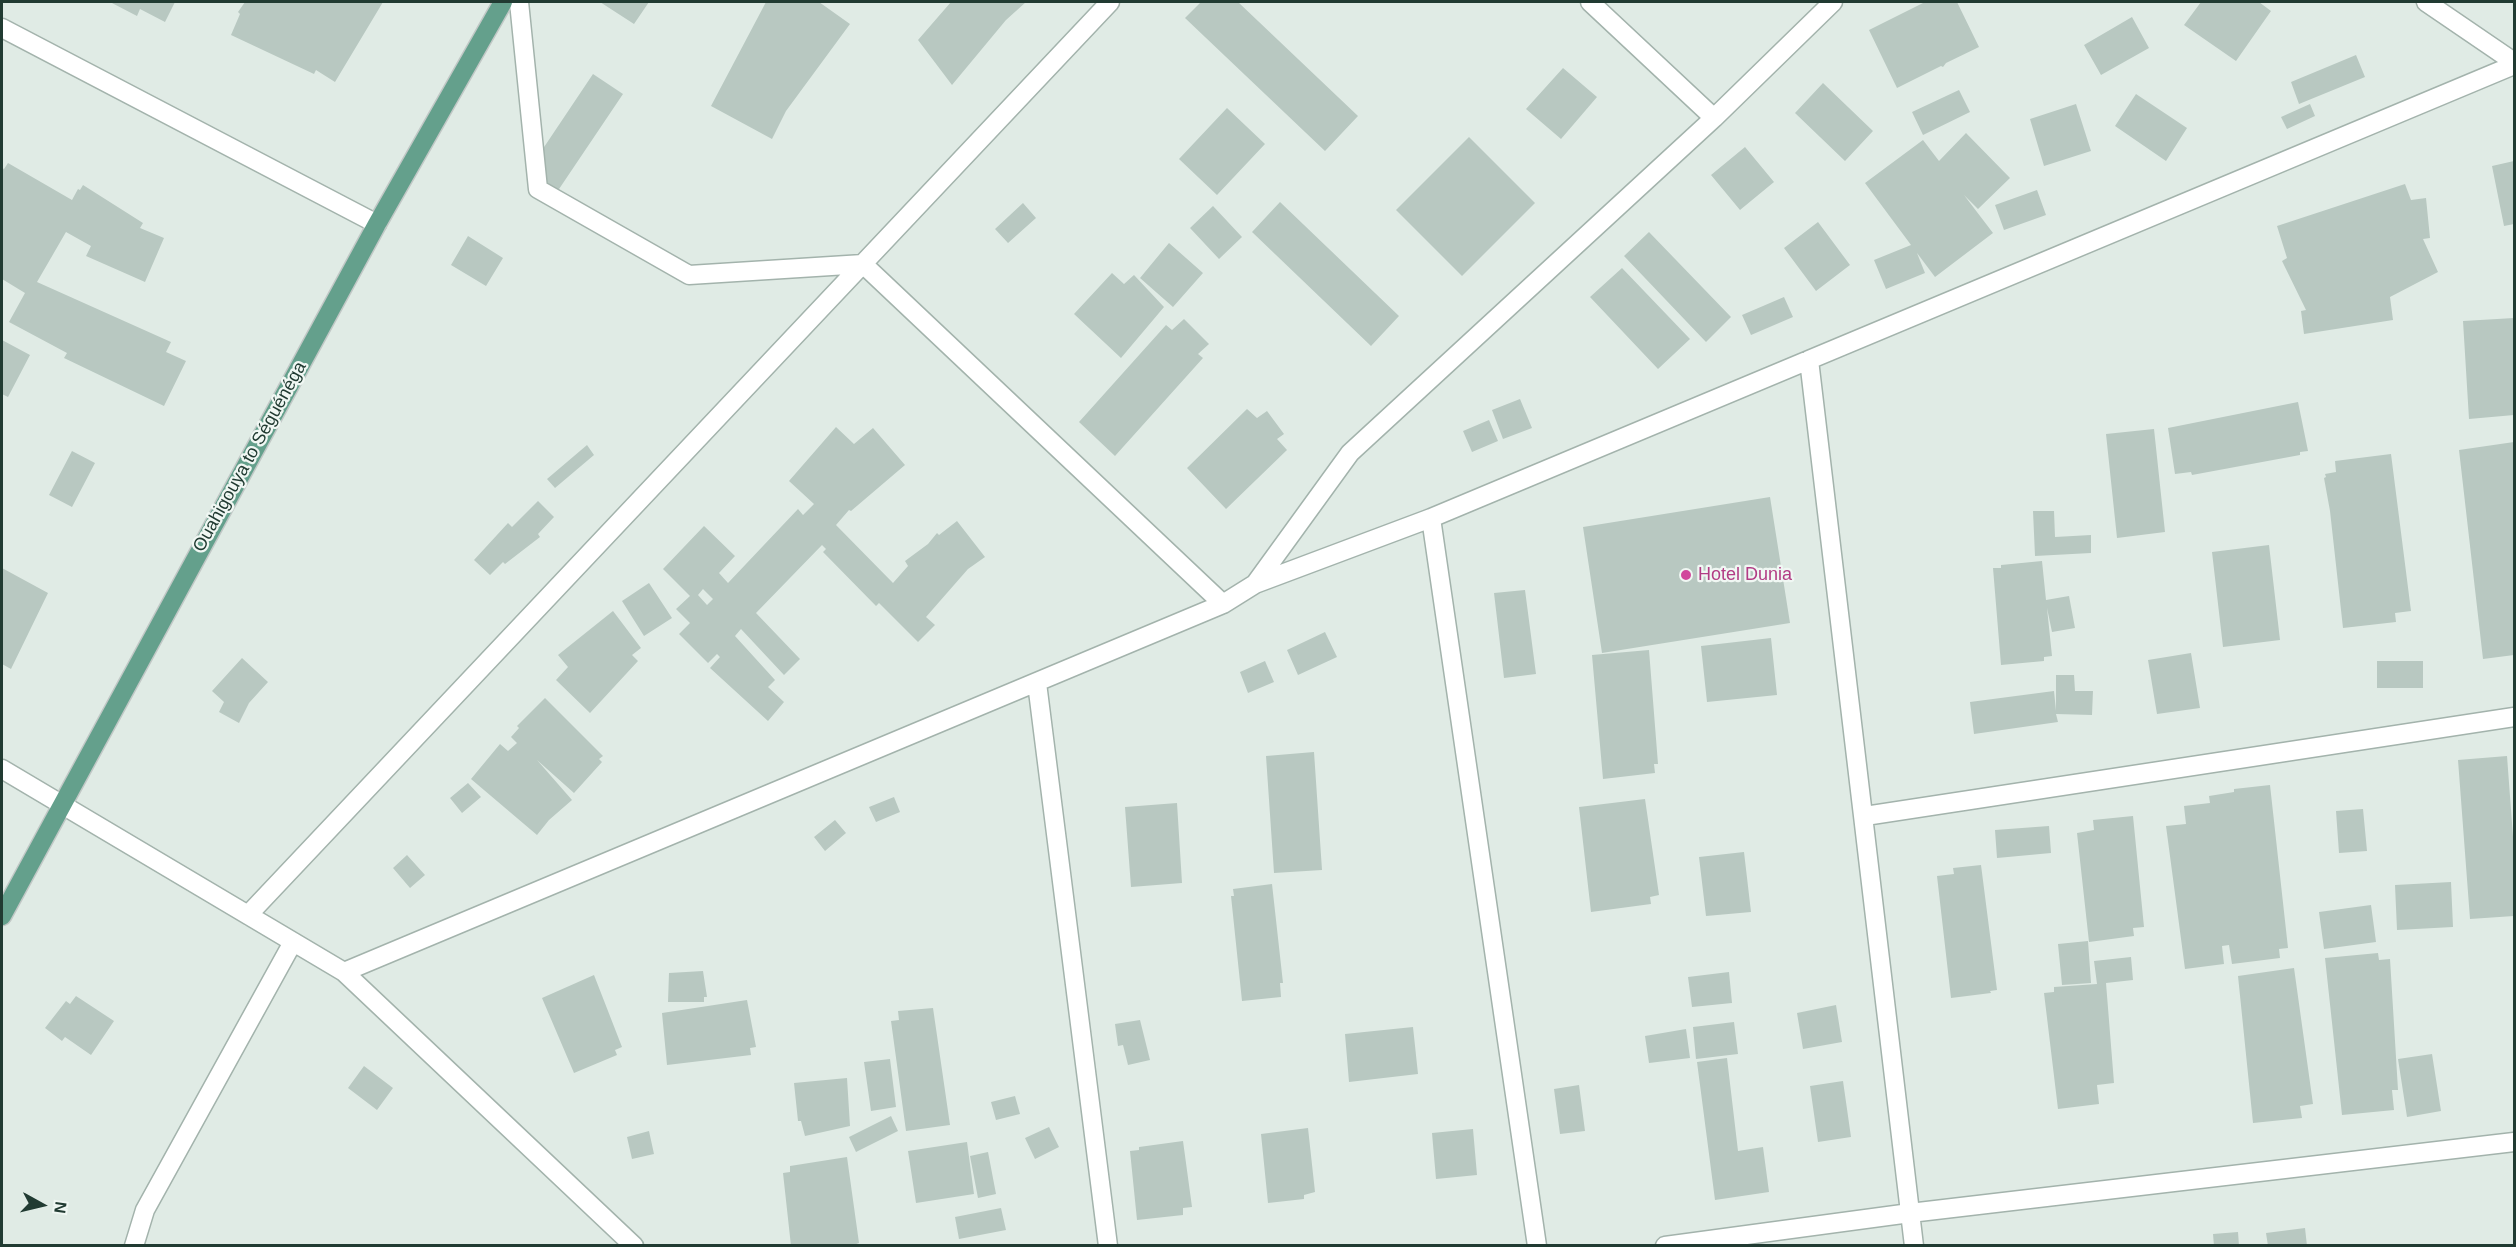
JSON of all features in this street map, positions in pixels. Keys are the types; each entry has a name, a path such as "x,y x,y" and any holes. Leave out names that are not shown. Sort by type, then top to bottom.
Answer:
{"main road":[{"name":"Ouahigouya to Séguénéga","path":"2,916 377,224 502,2"}],"street":[{"path":"519,2 538,189 689,275 863,264 1222,604"},
{"path":"248,915 1110,2"},
{"path":"1590,2 1714,118"},
{"path":"1256,584 1350,453 1714,118 1833,2"},
{"path":"2426,2 2514,64"},
{"path":"2,27 377,224"},
{"path":"344,972 1037,683 1222,604 1256,584 1431,518 2514,64"},
{"path":"1809,360 1865,816 1914,1245"},
{"path":"1431,518 1537,1245"},
{"path":"1037,683 1108,1245"},
{"path":"1865,816 2514,717"},
{"path":"2,768 344,972 634,1245"},
{"path":"134,1245 145,1210 293,942"},
{"path":"1665,1245 1910,1213 2514,1142"}],"building":[{"path":"110,2 175,2 165,22 140,9 137,16"},
{"path":"245,2 383,2 335,82 316,70 314,74 231,35 240,14 238,12"},
{"path":"600,2 649,2 634,24"},
{"path":"766,2 819,2 850,24 786,111 772,139 711,106"},
{"path":"951,2 1026,2 1006,20 952,85 918,40"},
{"path":"1201,2 1238,2 1358,116 1325,151 1185,18"},
{"path":"1925,2 1957,2 1979,47 1897,88 1869,30"},
{"path":"2201,2 2259,2 2271,11 2236,61 2184,25"},
{"path":"2132,17 2149,48 2101,75 2084,45"},
{"path":"2356,55 2365,77 2299,104 2291,82"},
{"path":"1563,68 1597,97 1561,139 1526,109"},
{"path":"593,74 623,94 555,195 526,174"},
{"path":"1823,83 1873,131 1845,161 1795,113"},
{"path":"1959,90 1970,112 1923,135 1912,112"},
{"path":"2136,94 2187,128 2166,161 2115,126"},
{"path":"2076,104 2091,151 2044,166 2030,119"},
{"path":"2310,104 2315,116 2287,129 2281,117"},
{"path":"1227,108 1265,144 1217,195 1179,159"},
{"path":"1966,133 2010,178 1978,209 1964,195 1993,233 1935,277 1917,253 1925,273 1886,289 1874,260 1911,245 1865,183 1923,140 1939,161"},
{"path":"1469,137 1535,203 1462,276 1396,210"},
{"path":"1745,147 1774,182 1740,210 1711,175"},
{"path":"2514,161 2514,224 2504,226 2492,166"},
{"path":"8,163 72,200 83,185 143,223 140,228 164,238 145,282 86,256 91,246 66,232 37,282 171,342 166,352 186,361 164,406 64,358 67,353 9,322 25,293 2,279 2,168 4,169"},
{"path":"2405,184 2411,200 2426,198 2430,238 2423,239 2438,272 2390,297 2393,320 2304,334 2301,311 2306,310 2282,261 2287,258 2277,226"},
{"path":"2037,190 2046,215 2004,230 1995,205"},
{"path":"1280,202 1399,316 1371,346 1252,232"},
{"path":"1023,203 1036,218 1008,243 995,229"},
{"path":"1213,206 1242,237 1219,259 1190,228"},
{"path":"1818,222 1850,265 1816,291 1784,248"},
{"path":"1649,232 1731,317 1706,342 1624,256"},
{"path":"468,236 503,258 486,286 451,265"},
{"path":"1169,243 1203,273 1173,307 1140,278"},
{"path":"1622,268 1690,339 1658,369 1590,297"},
{"path":"1112,273 1124,284 1134,275 1164,307 1121,358 1074,314"},
{"path":"1784,297 1793,317 1751,335 1742,315"},
{"path":"2514,318 2514,415 2469,419 2463,321"},
{"path":"1184,319 1209,344 1198,354 1203,358 1115,456 1079,422 1166,325 1172,330"},
{"path":"2,340 30,355 8,397 2,394"},
{"path":"1520,399 1532,428 1503,439 1492,410"},
{"path":"2298,402 2308,451 2300,452 2300,455 2192,475 2191,472 2175,474 2168,428"},
{"path":"1247,409 1257,418 1267,411 1284,434 1277,439 1287,450 1226,509 1187,468"},
{"path":"1489,420 1498,441 1472,452 1463,431"},
{"path":"836,427 854,444 873,428 905,465 851,511 849,510 836,525 893,583 908,566 905,561 928,544 937,533 939,535 957,521 985,557 968,569 926,617 935,625 918,642 879,603 876,606 823,552 826,549 822,545 756,613 800,659 784,675 741,629 735,636 775,680 768,687 784,702 768,721 710,668 720,657 717,654 708,663 679,634 690,623 676,609 690,596 663,569 704,526 735,556 719,573 728,583 798,509 803,515 814,504 789,481","holes":["703,589 713,599 707,605 698,595"]},
{"path":"2154,429 2165,532 2117,538 2106,434"},
{"path":"2514,442 2514,655 2483,659 2459,450"},
{"path":"587,445 594,455 555,488 547,479"},
{"path":"72,451 95,463 72,507 49,495"},
{"path":"2391,454 2411,611 2395,613 2396,622 2343,628 2325,474 2336,472 2335,461"},
{"name":"Hotel Dunia","path":"1770,497 1790,623 1602,653 1583,527"},
{"path":"538,501 554,517 538,534 540,537 505,564 503,562 490,575 474,560 508,523 512,527"},
{"path":"2033,511 2054,511 2055,537 2091,535 2091,553 2035,556"},
{"path":"2269,545 2280,640 2223,647 2212,552"},
{"path":"2042,561 2046,600 2069,596 2075,628 2052,632 2047,608 2052,656 2044,657 2044,661 2001,665 1993,568 2001,568 2001,565"},
{"path":"2,568 48,593 11,669 2,664"},
{"path":"649,583 672,618 644,636 622,601"},
{"path":"1525,590 1536,674 1504,678 1494,593"},
{"path":"613,611 641,648 632,655 638,661 590,713 556,680 568,667 558,655"},
{"path":"1325,632 1337,657 1298,675 1287,650"},
{"path":"1771,638 1777,695 1707,702 1701,646"},
{"path":"1649,650 1658,764 1654,764 1655,773 1603,779 1592,655"},
{"path":"2191,653 2200,708 2157,714 2148,660"},
{"path":"242,658 268,682 249,703 239,723 219,712 224,702 212,691"},
{"path":"1265,661 1274,682 1248,693 1240,672"},
{"path":"2377,661 2423,661 2423,688 2377,688"},
{"path":"2056,675 2074,675 2075,691 2093,691 2092,715 2056,714 2058,722 1974,734 1970,702 2054,691 2056,711"},
{"path":"545,698 603,756 599,759 602,762 574,793 537,760 572,800 549,820 537,835 471,779 500,744 508,751 517,743 511,737 519,728 517,726"},
{"path":"1314,752 1322,870 1274,873 1266,756"},
{"path":"2507,756 2514,850 2514,916 2470,919 2458,760"},
{"path":"468,783 481,797 462,813 450,798"},
{"path":"2270,785 2288,948 2279,949 2280,958 2232,964 2229,945 2222,946 2224,964 2185,969 2166,826 2186,824 2184,806 2210,803 2209,796 2234,792 2234,789"},
{"path":"894,797 900,812 876,822 869,807"},
{"path":"1645,799 1659,895 1650,897 1651,904 1591,912 1579,807"},
{"path":"1177,803 1182,883 1131,887 1125,807"},
{"path":"2363,809 2367,851 2339,853 2336,811"},
{"path":"2133,816 2144,927 2133,928 2134,936 2089,942 2077,833 2094,830 2093,820"},
{"path":"835,820 846,833 825,851 814,837"},
{"path":"2049,826 2051,853 1997,858 1995,830"},
{"path":"1744,852 1751,912 1706,916 1699,857"},
{"path":"407,855 425,875 410,888 393,868"},
{"path":"1981,865 1997,990 1990,991 1991,993 1951,998 1937,876 1954,874 1953,868"},
{"path":"2451,882 2453,927 2397,930 2395,885"},
{"path":"1272,884 1283,983 1280,983 1281,997 1242,1001 1231,896 1234,896 1233,889"},
{"path":"2371,905 2376,942 2324,949 2319,912"},
{"path":"2088,941 2091,983 2062,985 2058,944"},
{"path":"2378,953 2379,960 2390,959 2398,1090 2392,1090 2394,1110 2342,1115 2325,958"},
{"path":"2131,957 2133,980 2106,983 2114,1083 2097,1085 2099,1104 2058,1109 2044,993 2054,992 2054,987 2097,984 2094,961"},
{"path":"2294,968 2313,1104 2300,1106 2302,1118 2253,1123 2238,976"},
{"path":"703,971 707,997 704,997 704,1002 668,1002 669,973"},
{"path":"1729,972 1732,1003 1692,1007 1688,977"},
{"path":"594,975 622,1047 615,1050 617,1055 574,1073 542,998"},
{"path":"76,996 114,1021 91,1055 65,1037 62,1041 45,1028 66,1001 70,1004"},
{"path":"747,1000 756,1047 750,1048 751,1055 667,1065 662,1013"},
{"path":"1836,1005 1842,1042 1803,1049 1797,1013"},
{"path":"933,1008 950,1125 906,1131 891,1021 899,1020 898,1011"},
{"path":"1140,1020 1150,1060 1128,1065 1123,1045 1118,1046 1115,1024"},
{"path":"1734,1022 1738,1054 1696,1059 1693,1027"},
{"path":"1413,1027 1418,1074 1349,1082 1345,1034"},
{"path":"1686,1029 1690,1058 1649,1063 1645,1036"},
{"path":"2432,1054 2441,1111 2407,1117 2398,1059"},
{"path":"1727,1058 1738,1151 1763,1147 1769,1192 1715,1200 1697,1062"},
{"path":"890,1059 896,1107 871,1111 864,1062"},
{"path":"364,1066 393,1088 377,1110 348,1088"},
{"path":"847,1078 850,1126 805,1136 801,1121 798,1121 794,1083"},
{"path":"1843,1081 1851,1137 1818,1142 1810,1086"},
{"path":"1579,1085 1585,1131 1560,1134 1554,1089"},
{"path":"1015,1096 1020,1114 996,1120 991,1102"},
{"path":"891,1116 898,1131 856,1152 849,1137"},
{"path":"1049,1127 1059,1147 1035,1159 1025,1138"},
{"path":"1308,1128 1315,1192 1304,1195 1304,1199 1268,1203 1261,1134"},
{"path":"1473,1129 1477,1175 1436,1179 1432,1133"},
{"path":"649,1131 654,1154 632,1159 627,1137"},
{"path":"1183,1141 1192,1207 1183,1208 1183,1215 1137,1220 1130,1151 1139,1150 1139,1147"},
{"path":"967,1142 974,1194 916,1203 908,1151"},
{"path":"988,1152 996,1194 978,1198 970,1156"},
{"path":"847,1157 859,1243 851,1246 791,1246 783,1173 790,1172 790,1166"},
{"path":"1001,1208 1006,1230 959,1239 955,1217"},
{"path":"2305,1228 2307,1246 2268,1246 2266,1233"},
{"path":"2238,1232 2239,1246 2214,1246 2213,1234"}],"place":[{"name":"Hotel Dunia","path":"1686,575"}]}
